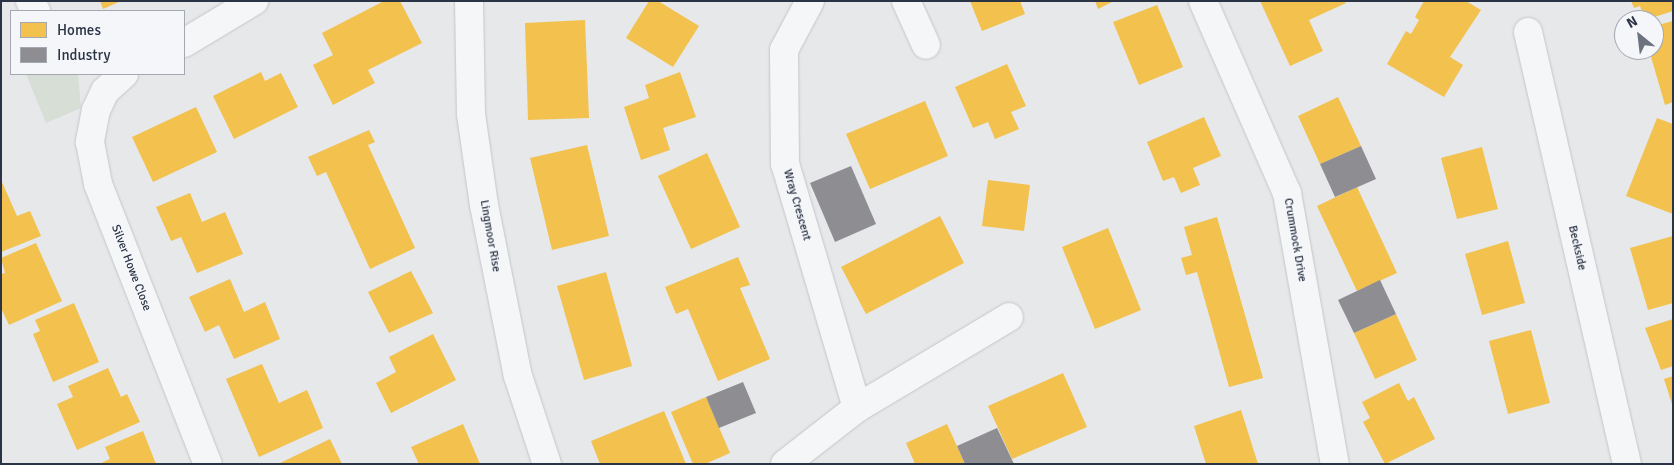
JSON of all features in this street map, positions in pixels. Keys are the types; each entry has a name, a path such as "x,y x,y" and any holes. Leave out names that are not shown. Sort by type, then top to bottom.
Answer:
{"street":[{"path":"185,42 254,1"},
{"name":"Lingmoor Rise","path":"469,1 471,114 484,205 518,376 547,464"},
{"name":"Wray Crescent","path":"810,1 784,50 785,164 857,408"},
{"path":"906,1 926,45"},
{"name":"Crummock Drive","path":"1203,1 1287,194 1335,464"},
{"name":"Beckside","path":"1528,32 1627,464"},
{"name":"Silver Howe Close","path":"121,75 105,91 96,110 90,142 98,184 208,464"},
{"path":"785,464 857,408 1009,316"}],"shaded area":[{"path":"26,75 78,75 81,108 46,123"}],"building: Homes":[{"path":"100,1 121,1 103,9"},
{"path":"384,1 400,1 422,43 368,70 375,83 333,105 313,65 333,55 322,33"},
{"path":"649,1 658,1 699,26 673,67 626,38"},
{"path":"970,1 1020,1 1025,14 982,31"},
{"path":"1095,1 1114,1 1098,9"},
{"path":"1260,1 1345,1 1346,3 1309,20 1323,51 1290,66"},
{"path":"1424,1 1466,1 1481,10 1450,57 1463,65 1444,97 1387,64 1406,31 1411,34 1419,20 1415,17"},
{"path":"1631,1 1673,1 1673,11 1664,14 1664,10 1641,10 1640,6 1634,8"},
{"path":"1157,5 1183,67 1139,85 1113,22"},
{"path":"585,20 589,118 528,120 525,23"},
{"path":"1673,21 1673,102 1665,105 1652,60 1664,60 1664,23"},
{"path":"1007,64 1026,106 1011,112 1019,129 995,139 988,122 973,128 955,87"},
{"path":"261,72 265,81 281,73 298,107 234,139 213,96"},
{"path":"680,72 696,117 663,128 670,150 641,160 624,107 649,98 645,85"},
{"path":"1338,97 1361,146 1320,164 1298,116"},
{"path":"925,101 948,156 870,189 846,134"},
{"path":"196,107 217,152 153,182 132,137"},
{"path":"1204,117 1221,156 1193,168 1200,185 1181,193 1174,177 1163,181 1147,142"},
{"path":"1657,118 1673,124 1673,214 1626,196"},
{"path":"369,130 375,142 368,145 415,248 370,269 326,172 317,176 308,157"},
{"path":"587,145 609,236 552,250 530,158"},
{"path":"1482,147 1498,209 1457,219 1441,158"},
{"path":"707,153 740,227 691,249 658,176"},
{"path":"1,180 17,216 30,211 41,236 1,252"},
{"path":"988,180 1030,185 1024,231 982,226"},
{"path":"1357,187 1397,273 1357,291 1317,206"},
{"path":"190,193 202,222 225,212 243,254 197,273 181,237 171,241 156,207"},
{"path":"940,216 964,263 866,314 841,267"},
{"path":"1217,217 1263,378 1229,387 1197,272 1186,275 1181,258 1192,255 1184,227"},
{"path":"1108,228 1141,310 1095,329 1062,247"},
{"path":"1673,236 1673,303 1648,310 1630,248"},
{"path":"1508,241 1525,303 1482,315 1465,254"},
{"path":"36,243 62,301 9,325 1,308 1,274 5,273 1,258"},
{"path":"738,257 750,285 740,288 770,359 718,381 688,309 676,314 665,287"},
{"path":"411,271 433,313 389,333 368,292"},
{"path":"606,272 632,366 584,380 557,286"},
{"path":"230,279 244,312 265,302 280,339 234,359 219,325 205,332 189,297"},
{"path":"74,303 99,362 53,382 33,334 40,331 35,320"},
{"path":"1396,314 1417,360 1375,379 1354,333"},
{"path":"1673,319 1673,366 1661,370 1645,328"},
{"path":"1531,330 1550,403 1508,414 1489,341"},
{"path":"433,334 456,380 391,413 376,383 396,372 389,357"},
{"path":"262,364 279,403 307,390 323,428 259,457 226,379"},
{"path":"108,368 121,397 127,394 140,422 77,450 57,404 73,397 68,386"},
{"path":"1063,373 1087,427 1012,459 988,406"},
{"path":"1673,376 1673,404 1672,404 1664,379"},
{"path":"1399,383 1408,401 1414,397 1435,439 1385,464 1363,422 1370,418 1362,402"},
{"path":"706,397 730,453 705,464 693,464 671,412"},
{"path":"1241,410 1258,464 1206,464 1194,426"},
{"path":"664,411 686,464 600,464 591,441"},
{"path":"463,424 480,464 419,464 411,447"},
{"path":"947,424 965,464 915,464 906,443"},
{"path":"143,431 156,464 99,464 110,459 105,447"},
{"path":"330,439 342,464 278,464"}],"building: Industry":[{"path":"1361,146 1376,179 1335,197 1320,164"},
{"path":"851,166 876,224 835,242 810,183"},
{"path":"1380,280 1396,314 1354,333 1338,300"},
{"path":"743,382 756,413 719,428 706,397"},
{"path":"997,428 1014,464 965,464 957,446"}]}
